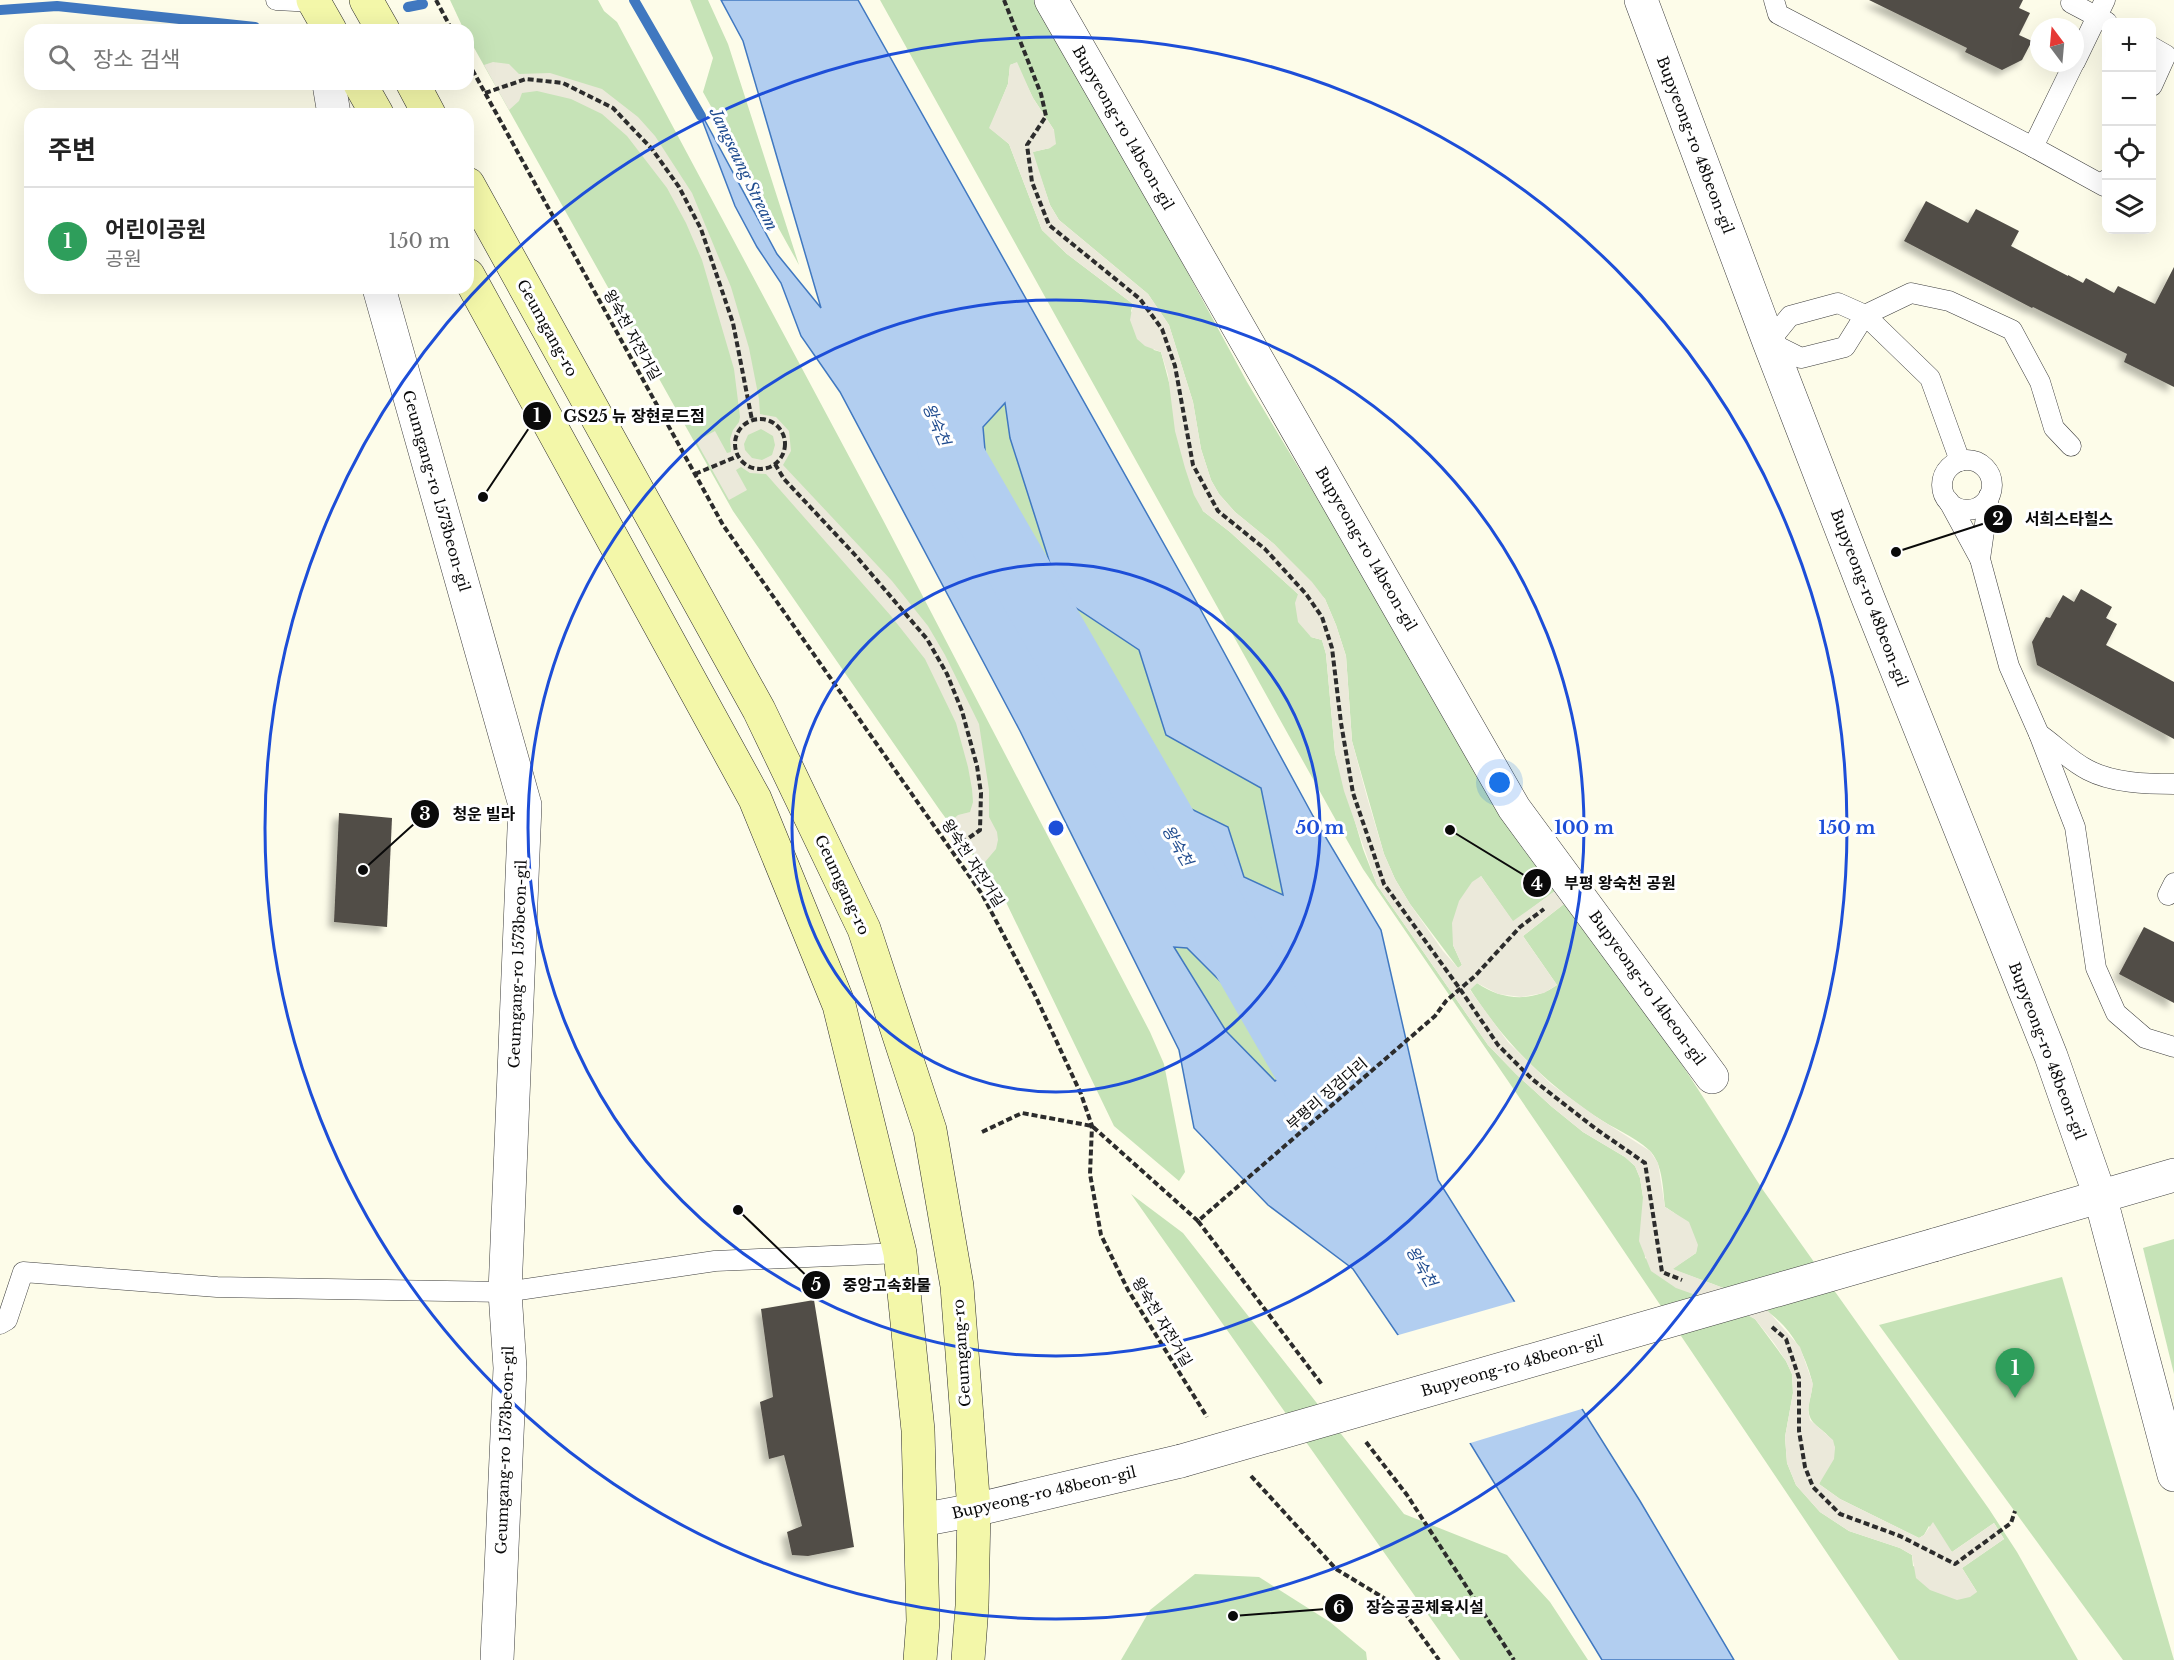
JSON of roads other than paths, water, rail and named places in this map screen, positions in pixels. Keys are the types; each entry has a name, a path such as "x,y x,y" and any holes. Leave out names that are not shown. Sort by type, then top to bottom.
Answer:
{"main road":[{"path":"366,0 380,24"},
{"path":"315,11 325,24"},
{"path":"363,90 374,108"},
{"path":"416,90 426,108"},
{"name":"Geumgang-ro","path":"474,195 759,710 864,929 930,1130 957,1286 974,1510 972,1606 968,1660"},
{"path":"474,285 755,799 839,1005 900,1253 918,1430 923,1621 920,1660"}],"street":[{"name":"Bupyeong-ro 14beon-gil","path":"1051,0 1514,808 1712,1077"},
{"name":"Bupyeong-ro 48beon-gil","path":"1641,0 1868,598 2051,1056 2100,1196"},
{"path":"330,90 333,108"},
{"name":"Geumgang-ro 1573beon-gil","path":"381,294 525,805 505,1292 510,1368 497,1660"},
{"name":"Bupyeong-ro 48beon-gil","path":"921,1520 974,1510 1181,1461 2174,1175"},
{"path":"2100,1196 2174,1475"}],"lane":[{"path":"276,0 315,11"},
{"path":"1774,0 1778,14 2102,185"},
{"path":"2071,3 2103,13 2084,46"},
{"path":"2156,50 2166,55 2156,76"},
{"path":"2033,147 2070,72"},
{"path":"1960,461 1930,378 1865,315 1838,303 1790,316 1769,342 1801,358 1845,348 1865,315 1911,293 1948,301 2012,330 2040,382 2054,428 2071,446"},
{"path":"1980,559 1991,488 1988,472 1975,461 1960,461 1952,465 1943,478 1942,486 1980,559 2009,666 2039,734 2075,828 2096,968 2116,1013 2145,1038 2174,1047"},
{"path":"1948,500 1954,506 1970,509 1984,503 1989,496"},
{"path":"2039,734 2088,770 2118,780 2147,784 2174,784"},
{"path":"0,1324 7,1320 23,1272 217,1287 505,1292 715,1261 900,1253"}],"water":[{"path":"721,0 858,0 1196,601 1313,816 1381,930 1438,1180 1640,1501 1734,1660 1602,1660 1456,1420 1353,1269 1268,1205 1194,1128 1179,1050 1020,731 840,392 801,336 781,283 757,247 735,206 696,104 777,254 821,308 743,41","holes":["1005,403 1010,438 1061,598 1139,650 1166,735 1261,788 1283,895 1244,877 1228,827 1173,800 1110,710 1034,635 994,552 983,427","1174,879 1187,883 1247,945 1286,974 1301,1021 1320,1053 1275,1081 1226,1031 1174,947 1187,948 1228,989"]}],"waterway":[{"name":"Jangseung Stream","path":"634,0 701,116"},
{"name":"Jangseung Stream","path":"408,7 423,4"},
{"name":"Jangseung Stream","path":"0,10 57,6 227,24"},
{"name":"왕숙천","path":"949,450 1346,1138"}],"place":[{"name":"GS25 뉴 장현로드점","path":"483,497"},
{"name":"서희스타힐스","path":"1896,552"},
{"name":"부평 왕숙천 공원","path":"1450,830"},
{"name":"청운 빌라","path":"363,870"},
{"name":"중앙고속화물","path":"738,1210"},
{"name":"어린이공원","path":"2015,1398"},
{"name":"장승공공체육시설","path":"1233,1616"}]}
